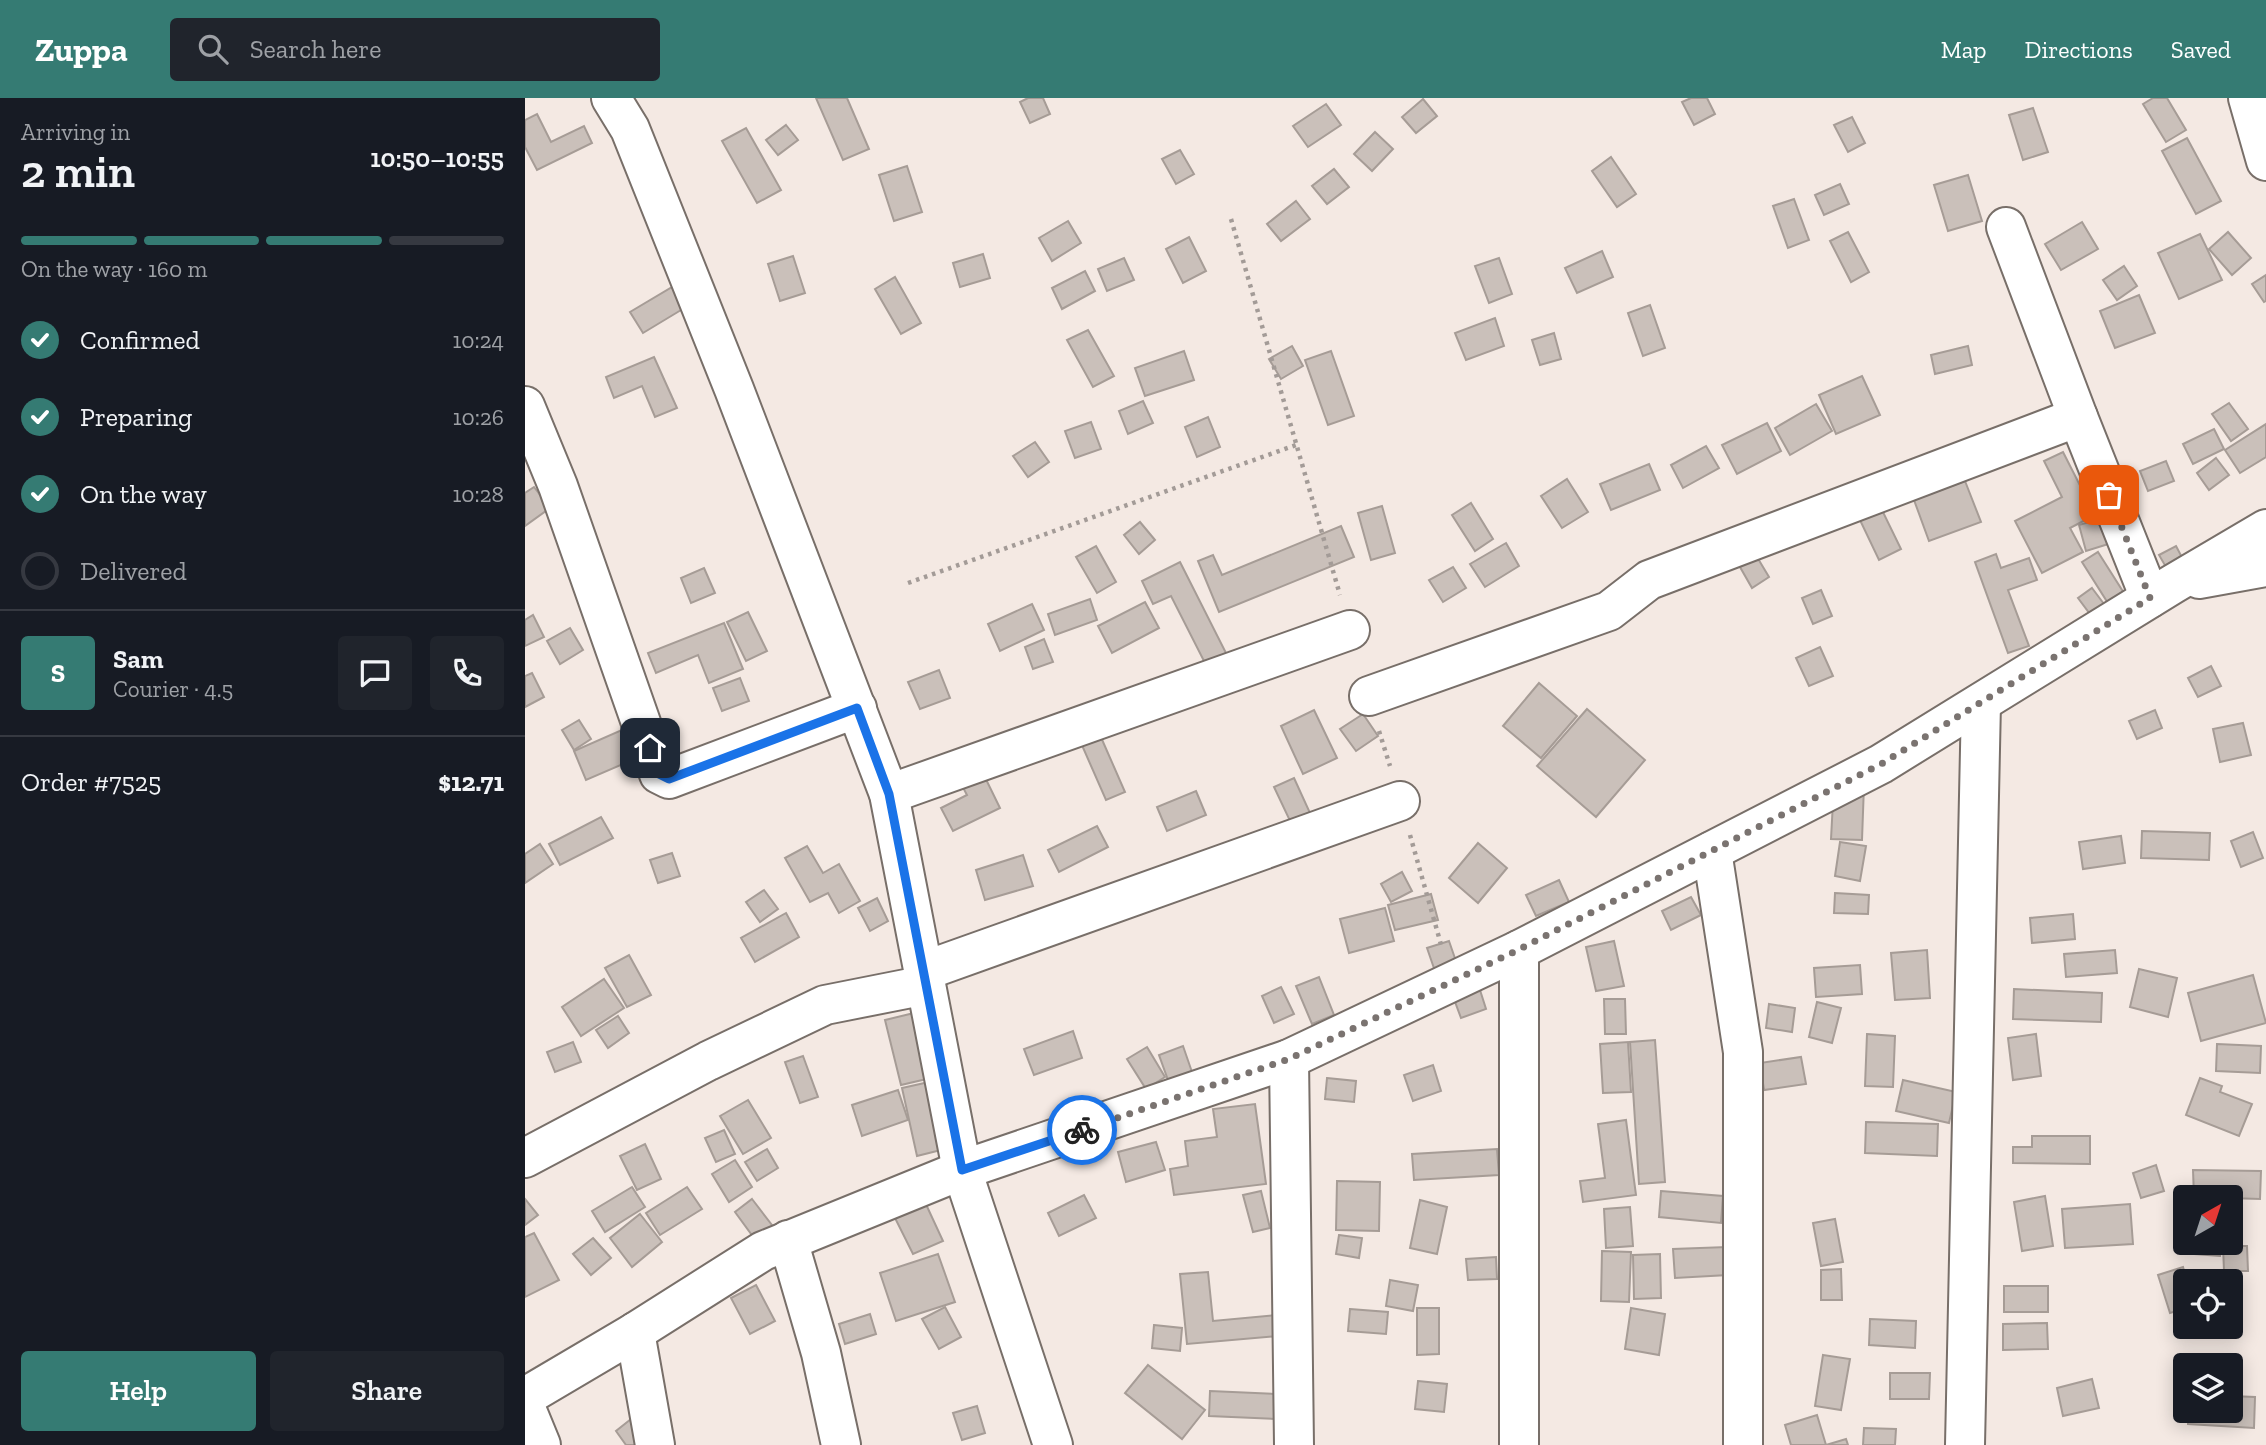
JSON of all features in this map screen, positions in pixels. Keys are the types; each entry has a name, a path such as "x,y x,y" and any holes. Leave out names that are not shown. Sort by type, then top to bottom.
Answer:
{"street":[{"path":"611,98 630,129 650,178 889,794 962,1170 1053,1445"},
{"path":"2248,98 2266,161"},
{"path":"2006,227 2078,417 2162,591"},
{"path":"525,406 558,486 659,774 669,779 857,708"},
{"path":"1369,696 1609,611 1649,580 2078,417"},
{"path":"525,1397 635,1332 763,1251 787,1240 962,1170 1289,1059 1518,950 1881,764 2266,529"},
{"path":"2162,591 2266,567"},
{"path":"889,794 1350,630"},
{"path":"1965,1445 1981,702"},
{"path":"525,1158 708,1061 825,1006 925,978 1400,802"},
{"path":"1712,851 1743,1052 1743,1445"},
{"path":"1518,950 1519,1445"},
{"path":"1289,1059 1294,1445"},
{"path":"787,1240 821,1353 841,1445"},
{"path":"635,1332 655,1445"},
{"path":"525,1406 541,1445"}],"path":[{"path":"908,583 1296,445"}],"building":[{"path":"816,98 847,98 869,149 843,160"},
{"path":"1028,98 1043,98 1050,114 1030,123 1020,102"},
{"path":"1691,98 1707,98 1715,114 1694,125 1682,102"},
{"path":"2153,98 2167,98 2186,130 2166,142 2143,104"},
{"path":"1423,99 1437,116 1416,133 1402,117"},
{"path":"1326,104 1341,125 1308,147 1293,126"},
{"path":"2033,108 2048,152 2023,160 2009,115"},
{"path":"537,114 551,142 584,126 592,143 537,170 525,147 525,120"},
{"path":"1852,117 1865,143 1848,152 1834,125"},
{"path":"786,125 798,140 778,155 766,140"},
{"path":"746,128 781,190 757,203 722,141"},
{"path":"1375,132 1393,149 1372,171 1354,154"},
{"path":"2187,138 2221,201 2196,214 2162,151"},
{"path":"1180,150 1194,174 1176,184 1162,159"},
{"path":"1611,157 1636,194 1617,207 1592,171"},
{"path":"907,166 922,212 894,221 879,175"},
{"path":"1334,169 1349,187 1327,204 1312,186"},
{"path":"1968,175 1982,221 1948,231 1934,185"},
{"path":"1840,184 1849,204 1824,215 1815,195"},
{"path":"1794,199 1809,240 1788,248 1773,206"},
{"path":"1296,201 1310,219 1281,241 1267,224"},
{"path":"1068,221 1081,243 1052,261 1039,238"},
{"path":"2082,222 2098,249 2061,270 2045,244"},
{"path":"1848,232 1869,272 1851,282 1830,241"},
{"path":"2228,232 2251,258 2232,275 2209,249"},
{"path":"2200,234 2222,280 2179,299 2158,253"},
{"path":"1189,237 1206,271 1183,283 1166,249"},
{"path":"1602,251 1613,277 1577,293 1565,268"},
{"path":"983,254 990,278 960,287 953,263"},
{"path":"793,256 805,293 780,301 768,264"},
{"path":"1124,258 1134,280 1107,291 1098,269"},
{"path":"1499,258 1512,294 1489,303 1475,266"},
{"path":"2124,266 2137,286 2117,300 2103,280"},
{"path":"1085,271 1095,291 1062,309 1052,288"},
{"path":"2266,275 2266,301 2264,302 2252,284"},
{"path":"895,277 921,323 901,334 875,289"},
{"path":"684,280 696,301 643,333 630,312"},
{"path":"2139,295 2155,333 2115,348 2100,311"},
{"path":"1650,305 1665,348 1643,356 1628,313"},
{"path":"1495,318 1504,346 1466,360 1455,333"},
{"path":"1088,330 1114,376 1093,387 1067,340"},
{"path":"1554,333 1561,359 1540,365 1532,340"},
{"path":"1292,346 1303,366 1281,379 1269,359"},
{"path":"1968,346 1972,365 1935,374 1931,355"},
{"path":"1184,351 1194,380 1145,396 1135,368"},
{"path":"1331,351 1354,416 1328,425 1305,360"},
{"path":"654,357 677,408 655,417 642,386 614,398 606,377"},
{"path":"1862,376 1880,415 1836,434 1819,395"},
{"path":"1143,401 1153,423 1128,434 1119,411"},
{"path":"2229,403 2248,429 2231,441 2212,414"},
{"path":"1816,404 1832,431 1790,455 1775,428"},
{"path":"1208,417 1220,447 1197,457 1185,427"},
{"path":"1091,422 1101,449 1075,458 1065,431"},
{"path":"1767,423 1781,451 1737,474 1722,445"},
{"path":"2266,424 2266,457 2240,473 2225,450"},
{"path":"2214,429 2224,449 2193,464 2183,444"},
{"path":"1035,442 1049,462 1028,477 1013,456"},
{"path":"1706,446 1719,468 1683,488 1671,465"},
{"path":"2063,452 2095,515 2070,528 2083,552 2042,573 2015,521 2062,497 2044,461"},
{"path":"2216,458 2229,475 2209,490 2197,473"},
{"path":"2166,461 2174,481 2148,491 2140,471"},
{"path":"1649,464 1660,490 1611,510 1600,484"},
{"path":"1567,479 1588,512 1562,528 1541,496"},
{"path":"1965,481 1981,522 1929,541 1914,500"},
{"path":"534,487 550,508 525,526 525,493"},
{"path":"1471,503 1493,539 1475,551 1452,515"},
{"path":"1382,506 1395,553 1371,560 1358,513"},
{"path":"1881,508 1901,549 1879,560 1859,518"},
{"path":"2126,511 2134,536 2086,551 2079,525"},
{"path":"1140,522 1155,540 1139,554 1124,535"},
{"path":"1341,526 1354,557 1219,612 1198,561 1213,555 1222,575"},
{"path":"1506,543 1519,566 1485,587 1470,564"},
{"path":"1096,546 1116,582 1097,593 1076,557"},
{"path":"2176,546 2186,565 2170,574 2159,555"},
{"path":"2098,552 2129,601 2113,611 2082,562"},
{"path":"1996,554 2001,568 2029,558 2037,580 2008,590 2029,646 2008,653 1975,562"},
{"path":"1757,557 1769,577 1752,588 1740,567"},
{"path":"1180,562 1227,655 1206,665 1171,596 1153,604 1142,581"},
{"path":"1453,567 1466,588 1443,602 1429,580"},
{"path":"704,568 715,593 691,603 681,578"},
{"path":"2092,588 2110,612 2096,622 2078,598"},
{"path":"1821,590 1832,616 1813,624 1802,598"},
{"path":"1090,599 1097,620 1055,635 1048,614"},
{"path":"1145,602 1159,628 1112,653 1098,626"},
{"path":"1032,604 1044,630 1000,651 988,624"},
{"path":"748,612 767,651 746,661 727,622"},
{"path":"533,615 544,637 525,646 525,620"},
{"path":"724,623 743,669 709,683 698,655 656,673 648,653"},
{"path":"570,628 583,650 560,664 547,641"},
{"path":"1044,639 1053,662 1033,669 1025,647"},
{"path":"1820,647 1833,676 1809,686 1796,658"},
{"path":"2211,666 2221,686 2198,697 2188,678"},
{"path":"939,670 950,698 920,709 908,682"},
{"path":"532,673 544,697 525,707 525,676"},
{"path":"740,678 749,701 722,711 713,688"},
{"path":"1539,683 1577,716 1541,758 1503,726"},
{"path":"1587,709 1645,760 1596,817 1537,766"},
{"path":"1314,710 1337,758 1303,774 1281,726"},
{"path":"2155,710 2162,728 2137,739 2129,721"},
{"path":"1363,714 1378,736 1356,751 1340,729"},
{"path":"579,720 591,739 574,750 562,730"},
{"path":"640,722 653,751 586,780 574,751"},
{"path":"2243,723 2251,755 2220,762 2213,729"},
{"path":"1100,735 1125,792 1106,800 1081,743"},
{"path":"979,765 1000,808 953,831 941,808 967,795 957,776"},
{"path":"1294,778 1310,813 1291,823 1274,787"},
{"path":"1834,783 1864,785 1862,840 1831,839"},
{"path":"1196,791 1206,815 1167,831 1157,807"},
{"path":"601,817 613,838 560,865 549,844"},
{"path":"1097,826 1108,847 1059,872 1048,850"},
{"path":"2142,831 2210,833 2209,860 2141,858"},
{"path":"2253,832 2263,858 2241,867 2231,841"},
{"path":"2121,836 2125,863 2083,869 2079,842"},
{"path":"1840,842 1866,846 1860,881 1835,876"},
{"path":"1478,843 1507,868 1478,903 1449,878"},
{"path":"540,844 553,864 525,883 525,854"},
{"path":"807,846 823,873 839,864 860,901 839,913 828,893 810,902 785,858"},
{"path":"672,853 680,876 658,883 650,860"},
{"path":"1023,855 1033,886 985,900 976,870"},
{"path":"1402,872 1412,891 1391,902 1381,884"},
{"path":"1559,880 1569,902 1536,916 1526,895"},
{"path":"764,890 778,909 760,922 746,902"},
{"path":"1835,893 1869,895 1868,914 1834,913"},
{"path":"1431,894 1438,920 1395,930 1388,905"},
{"path":"1691,897 1701,915 1671,930 1662,911"},
{"path":"877,898 888,921 870,931 858,908"},
{"path":"1385,908 1394,941 1349,953 1340,919"},
{"path":"786,913 799,937 755,962 741,938"},
{"path":"2073,914 2075,939 2032,943 2030,918"},
{"path":"1449,941 1458,967 1436,974 1427,948"},
{"path":"1614,941 1624,986 1596,991 1586,947"},
{"path":"1927,950 1930,998 1895,1000 1891,953"},
{"path":"2115,950 2117,973 2066,977 2064,954"},
{"path":"629,955 651,995 627,1007 605,968"},
{"path":"1860,965 1862,994 1816,997 1814,968"},
{"path":"2139,969 2177,978 2168,1017 2130,1007"},
{"path":"2253,975 2266,1023 2201,1041 2188,993"},
{"path":"1319,977 1334,1015 1312,1024 1296,986"},
{"path":"604,979 624,1008 581,1036 562,1007"},
{"path":"1281,987 1294,1014 1274,1023 1262,996"},
{"path":"2014,989 2102,993 2101,1022 2013,1019"},
{"path":"1480,990 1486,1009 1461,1018 1454,999"},
{"path":"1604,999 1625,999 1626,1034 1605,1034"},
{"path":"1817,1002 1841,1008 1832,1043 1809,1037"},
{"path":"1769,1004 1795,1008 1792,1032 1766,1028"},
{"path":"914,1013 931,1078 901,1085 885,1020"},
{"path":"618,1016 629,1033 608,1048 596,1030"},
{"path":"1073,1031 1082,1058 1034,1075 1024,1049"},
{"path":"1867,1034 1895,1036 1893,1087 1865,1086"},
{"path":"2036,1034 2041,1076 2013,1080 2008,1038"},
{"path":"1655,1040 1665,1182 1639,1184 1630,1042"},
{"path":"573,1042 581,1062 555,1072 547,1052"},
{"path":"1628,1042 1631,1092 1603,1093 1600,1044"},
{"path":"2217,1044 2261,1046 2260,1073 2216,1071"},
{"path":"1183,1046 1192,1072 1168,1080 1159,1055"},
{"path":"1147,1047 1165,1077 1146,1089 1127,1059"},
{"path":"803,1056 818,1097 800,1103 785,1062"},
{"path":"1801,1057 1806,1084 1764,1090 1760,1063"},
{"path":"1433,1065 1441,1091 1413,1101 1404,1075"},
{"path":"1327,1078 1356,1081 1354,1102 1325,1099"},
{"path":"2200,1078 2222,1086 2220,1092 2252,1104 2239,1136 2186,1115"},
{"path":"1903,1080 1956,1092 1949,1123 1896,1111"},
{"path":"929,1082 945,1149 917,1156 902,1088"},
{"path":"898,1090 908,1120 862,1136 852,1105"},
{"path":"748,1100 771,1138 743,1154 720,1116"},
{"path":"1255,1104 1266,1184 1174,1195 1170,1169 1188,1166 1185,1141 1217,1137 1213,1109"},
{"path":"1626,1120 1636,1195 1583,1202 1580,1181 1605,1178 1598,1124"},
{"path":"1866,1122 1938,1124 1937,1156 1865,1153"},
{"path":"724,1130 735,1154 716,1162 705,1138"},
{"path":"2032,1136 2090,1136 2090,1164 2013,1163 2013,1147 2032,1147"},
{"path":"1156,1142 1165,1170 1126,1182 1118,1152"},
{"path":"645,1144 661,1179 637,1190 620,1156"},
{"path":"767,1149 778,1168 757,1181 745,1162"},
{"path":"1497,1149 1499,1175 1414,1180 1412,1154"},
{"path":"735,1160 752,1187 729,1202 712,1174"},
{"path":"2156,1165 2164,1191 2141,1198 2133,1173"},
{"path":"2193,1170 2261,1171 2260,1199 2243,1198 2243,1185 2194,1185"},
{"path":"1337,1181 1380,1182 1379,1231 1336,1230"},
{"path":"632,1187 645,1207 605,1232 592,1211"},
{"path":"687,1187 702,1209 660,1235 646,1213"},
{"path":"1261,1191 1270,1228 1253,1232 1243,1195"},
{"path":"1661,1191 1723,1196 1721,1223 1659,1217"},
{"path":"1084,1195 1096,1218 1059,1236 1048,1213"},
{"path":"2045,1196 2053,1246 2022,1251 2014,1202"},
{"path":"525,1199 538,1215 525,1225"},
{"path":"752,1199 775,1229 757,1242 735,1212"},
{"path":"924,1200 943,1241 913,1254 893,1214"},
{"path":"1420,1200 1447,1207 1437,1254 1410,1248"},
{"path":"2130,1204 2133,1244 2065,1248 2062,1209"},
{"path":"1630,1207 1633,1246 1606,1248 1604,1209"},
{"path":"640,1214 662,1242 632,1267 610,1238"},
{"path":"1835,1219 1843,1262 1821,1266 1813,1223"},
{"path":"534,1233 559,1280 525,1297 525,1237"},
{"path":"1339,1235 1362,1238 1359,1258 1336,1254"},
{"path":"593,1238 611,1258 591,1275 573,1254"},
{"path":"2243,1246 2247,1246 2248,1271 2224,1269 2223,1255 2243,1255"},
{"path":"1727,1247 1728,1275 1675,1278 1673,1249"},
{"path":"1602,1251 1631,1252 1629,1302 1601,1301"},
{"path":"938,1254 955,1302 896,1321 880,1273"},
{"path":"1660,1254 1661,1298 1634,1299 1633,1255"},
{"path":"1496,1257 1497,1279 1468,1280 1466,1259"},
{"path":"1841,1269 1842,1300 1821,1300 1821,1270"},
{"path":"2173,1270 2173,1312 2170,1313 2158,1275"},
{"path":"1208,1272 1213,1321 1276,1315 1278,1336 1187,1344 1180,1274"},
{"path":"1390,1280 1418,1285 1413,1311 1386,1306"},
{"path":"756,1285 775,1321 750,1334 731,1298"},
{"path":"2004,1286 2048,1286 2048,1312 2004,1312"},
{"path":"945,1307 961,1337 939,1349 922,1319"},
{"path":"1417,1308 1439,1308 1439,1354 1417,1355"},
{"path":"1631,1308 1665,1314 1659,1355 1625,1349"},
{"path":"1350,1309 1388,1312 1386,1334 1348,1331"},
{"path":"870,1314 876,1334 845,1344 839,1324"},
{"path":"1870,1319 1916,1321 1915,1348 1869,1345"},
{"path":"2047,1323 2048,1349 2003,1350 2003,1324"},
{"path":"1154,1325 1182,1328 1180,1351 1152,1348"},
{"path":"1823,1355 1850,1359 1841,1410 1815,1406"},
{"path":"1148,1365 1205,1410 1182,1439 1125,1393"},
{"path":"1890,1373 1930,1373 1929,1399 1890,1399"},
{"path":"2092,1379 2099,1408 2063,1416 2057,1388"},
{"path":"1418,1381 1447,1384 1444,1412 1415,1409"},
{"path":"1210,1391 1278,1394 1277,1419 1209,1416"},
{"path":"2243,1396 2255,1397 2254,1428 2188,1424 2243,1423"},
{"path":"977,1406 985,1433 962,1440 953,1413"},
{"path":"636,1415 648,1445 626,1445 616,1431"},
{"path":"1817,1415 1826,1445 1791,1445 1785,1425"},
{"path":"1864,1428 1896,1429 1895,1445 1863,1445"},
{"path":"1846,1439 1848,1445 1826,1445"}],"way so far":[{"path":"1082,1130 1289,1059 1518,950 1881,764 2150,598 2109,495"}],"route":[{"path":"650,748 659,774 669,779 857,708 889,794 962,1170 1082,1130"}]}
